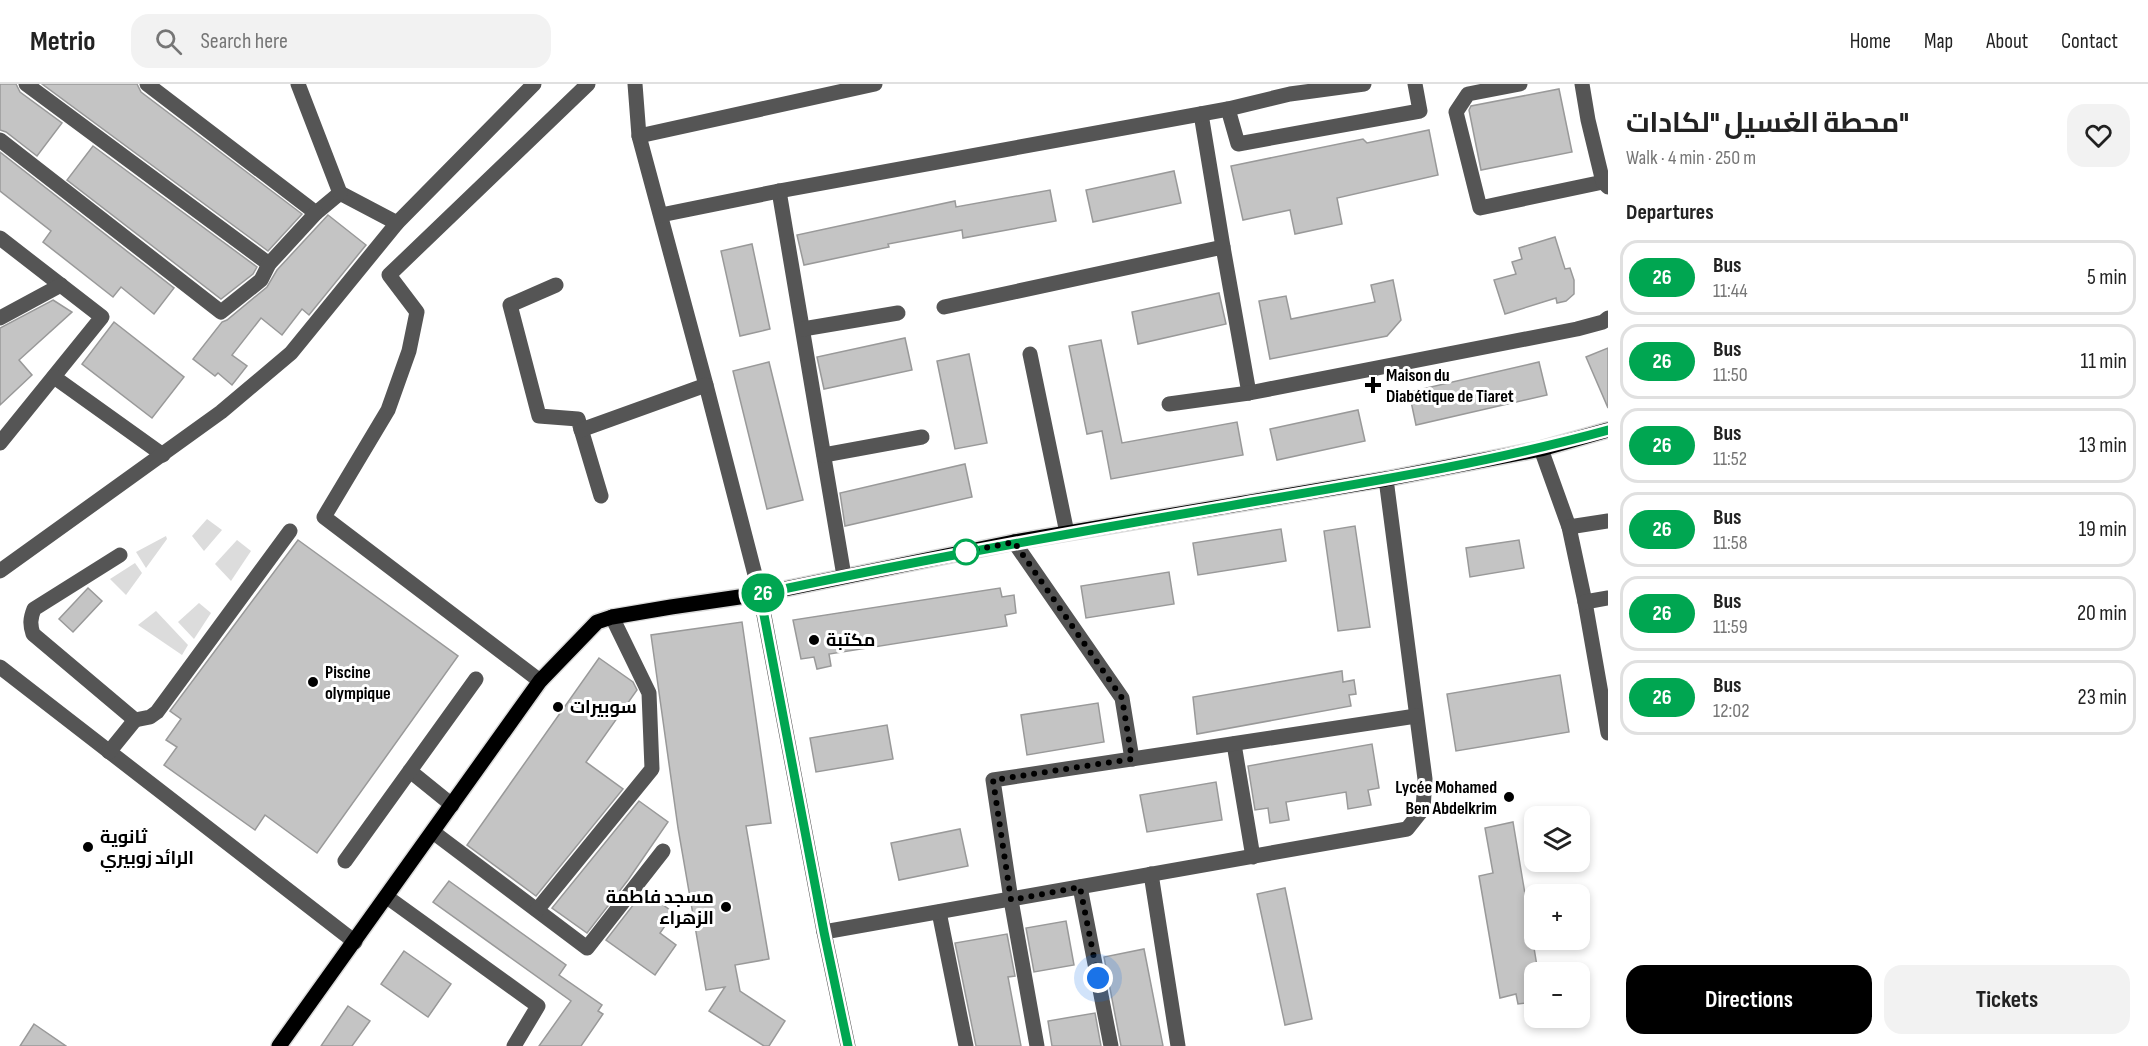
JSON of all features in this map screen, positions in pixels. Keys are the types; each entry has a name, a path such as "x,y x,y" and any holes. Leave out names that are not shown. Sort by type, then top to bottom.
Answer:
{"main road":[{"path":"279,1046 540,681 597,622 612,617 760,594 1014,542 1386,479 1541,448 1608,430"}],"street":[{"path":"26,84 269,264"},
{"path":"147,84 316,213"},
{"path":"298,84 340,193 397,223"},
{"path":"0,571 221,412 291,352 397,223 534,84"},
{"path":"540,681 324,517 388,410 409,351 417,312 389,275 588,84"},
{"path":"635,84 639,136 662,215 760,594 848,1046"},
{"path":"639,136 875,84"},
{"path":"662,215 779,191 1228,109 1289,89 1364,84"},
{"path":"1228,109 1238,144 1420,111 1415,84"},
{"path":"1520,84 1468,94 1456,112 1480,207 1606,184 1588,120 1582,84"},
{"path":"1201,114 1248,393"},
{"path":"0,140 221,312 261,280 269,264 316,213 340,193"},
{"path":"779,191 844,576"},
{"path":"0,238 102,317 0,443"},
{"path":"944,308 1223,247"},
{"path":"2,315 61,285"},
{"path":"556,285 510,305 539,416 578,419 601,496"},
{"path":"803,329 898,313"},
{"path":"1169,404 1248,393 1577,329 1603,322 1608,318"},
{"path":"1030,354 1067,533"},
{"path":"54,377 163,455"},
{"path":"581,430 706,385"},
{"path":"824,455 922,437"},
{"path":"1541,448 1569,527 1608,733"},
{"path":"824,932 1407,829 1423,809 1425,779 1386,479"},
{"path":"1569,527 1608,521"},
{"path":"109,752 135,720 150,717 157,712 290,531"},
{"path":"1014,542 1122,698 1132,759"},
{"path":"120,555 34,609 30,627 33,634 135,720"},
{"path":"1585,602 1608,598"},
{"path":"537,910 652,769 649,693 612,617"},
{"path":"0,668 355,942"},
{"path":"345,861 476,679"},
{"path":"1038,1046 1011,900 993,780 1416,716"},
{"path":"1234,744 1253,857"},
{"path":"410,771 452,805"},
{"path":"433,832 587,948 663,851"},
{"path":"1151,874 1178,1046"},
{"path":"1080,887 1111,1046"},
{"path":"387,897 538,1006 514,1046"},
{"path":"939,912 966,1046"}],"shaded area":[{"path":"207,519 222,530 204,551 192,536"},
{"path":"166,536 167,539 146,568 136,552"},
{"path":"237,540 251,551 231,581 215,564"},
{"path":"135,563 142,573 126,595 110,579"},
{"path":"199,603 211,613 194,639 178,622"},
{"path":"156,611 188,645 182,655 138,625"}],"building":[{"path":"0,84 16,84 20,92 62,123 37,156 6,132 0,130"},
{"path":"42,84 137,84 141,92 302,214 268,251"},
{"path":"1559,89 1572,152 1481,170 1469,110 1471,106"},
{"path":"1429,130 1438,175 1337,198 1342,224 1295,234 1290,210 1243,220 1231,166 1363,139 1367,143"},
{"path":"93,146 257,267 253,274 221,299 67,180"},
{"path":"0,152 174,288 154,314 121,287 113,297 43,242 51,231 0,191"},
{"path":"1174,171 1181,203 1093,222 1086,190"},
{"path":"1050,190 1056,221 963,238 962,230 888,244 889,247 804,265 797,235 955,201 956,207"},
{"path":"328,215 366,245 309,315 302,309 282,335 261,318 232,355 247,366 232,385 218,373 215,376 193,359 222,322 267,287 277,270"},
{"path":"1555,237 1565,269 1570,268 1574,280 1574,294 1566,301 1557,303 1556,298 1505,314 1494,280 1516,274 1512,262 1522,259 1519,248"},
{"path":"752,244 770,329 740,336 721,251"},
{"path":"1393,280 1401,320 1387,336 1270,359 1259,301 1286,296 1291,319 1375,302 1371,285"},
{"path":"1219,293 1226,324 1138,344 1132,312"},
{"path":"53,300 72,312 19,360 32,375 0,405 0,328"},
{"path":"114,322 184,377 152,418 82,364"},
{"path":"905,338 912,370 824,389 817,357"},
{"path":"1101,340 1122,443 1237,422 1243,455 1111,479 1102,431 1087,434 1069,346"},
{"path":"1608,348 1608,408 1586,357"},
{"path":"969,354 987,443 955,449 937,361"},
{"path":"769,362 803,500 767,509 733,371"},
{"path":"1539,362 1547,395 1416,425 1409,392"},
{"path":"1358,410 1365,441 1277,460 1270,429"},
{"path":"965,464 972,497 845,526 840,493"},
{"path":"1355,526 1370,627 1338,631 1324,531"},
{"path":"1281,529 1286,561 1198,575 1193,543"},
{"name":"Piscine olympique","path":"298,540 458,656 317,853 265,815 255,830 164,765 177,747 166,740 181,719 170,711"},
{"path":"1519,540 1524,568 1470,577 1466,548"},
{"path":"1169,572 1174,604 1086,618 1081,586"},
{"path":"88,588 102,601 73,632 59,619"},
{"path":"1000,588 1002,597 1014,595 1016,613 1005,615 1007,626 829,654 831,666 817,669 814,657 801,659 793,620"},
{"path":"742,622 771,823 746,826 769,959 735,965 740,991 785,1021 769,1046 764,1046 709,1011 725,987 706,990 678,828 651,635"},
{"path":"599,658 633,682 637,690 586,762 623,789 536,896 467,845"},
{"path":"1342,671 1343,682 1354,680 1356,694 1349,695 1351,706 1197,734 1193,697"},
{"path":"1560,675 1569,732 1456,751 1447,694"},
{"path":"1098,703 1104,742 1027,755 1021,715"},
{"path":"887,725 893,759 816,772 810,738"},
{"path":"1372,744 1379,788 1368,790 1371,805 1348,809 1346,792 1286,802 1289,820 1270,823 1268,808 1255,810 1248,766"},
{"path":"1216,782 1222,820 1147,832 1140,795"},
{"path":"639,801 668,822 628,880 587,933 552,908"},
{"path":"1513,822 1524,888 1524,950 1534,950 1536,962 1524,962 1524,1003 1518,1004 1516,994 1500,998 1479,876 1493,873 1485,828"},
{"path":"960,829 968,866 899,880 891,843"},
{"path":"449,881 566,965 559,975 602,1005 598,1011 603,1014 581,1046 539,1046 571,1001 433,902"},
{"path":"1285,888 1312,1019 1285,1025 1257,894"},
{"path":"644,891 674,913 660,933 676,945 655,975 606,940"},
{"path":"1066,921 1074,965 1034,972 1026,928"},
{"path":"1007,934 1015,976 1008,977 1021,1046 976,1046 955,943"},
{"path":"1144,949 1163,1046 1121,1046 1104,957"},
{"path":"404,951 451,984 428,1017 381,984"},
{"path":"348,1006 370,1021 352,1046 321,1046"},
{"path":"1095,1013 1101,1046 1052,1046 1048,1021"},
{"path":"34,1024 66,1046 20,1046"}],"bus line":[{"name":"26","path":"848,1046 760,594 1014,542 1386,479 1541,448 1608,430"}],"place":[{"name":"Maison du Diabétique de Tiaret","path":"1373,385"},
{"name":"مكتبة","path":"814,640"},
{"name":"Piscine olympique","path":"313,682"},
{"name":"سوبيرات","path":"558,707"},
{"name":"Lycée Mohamed Ben Abdelkrim","path":"1509,797"},
{"name":"ثانوية الرائد زوبيري","path":"88,847"},
{"name":"مسجد فاطمة الزهراء","path":"726,907"}],"route":[{"path":"966,552 1014,542 1122,698 1132,759 993,780 1011,900 1080,887 1098,978"}]}
